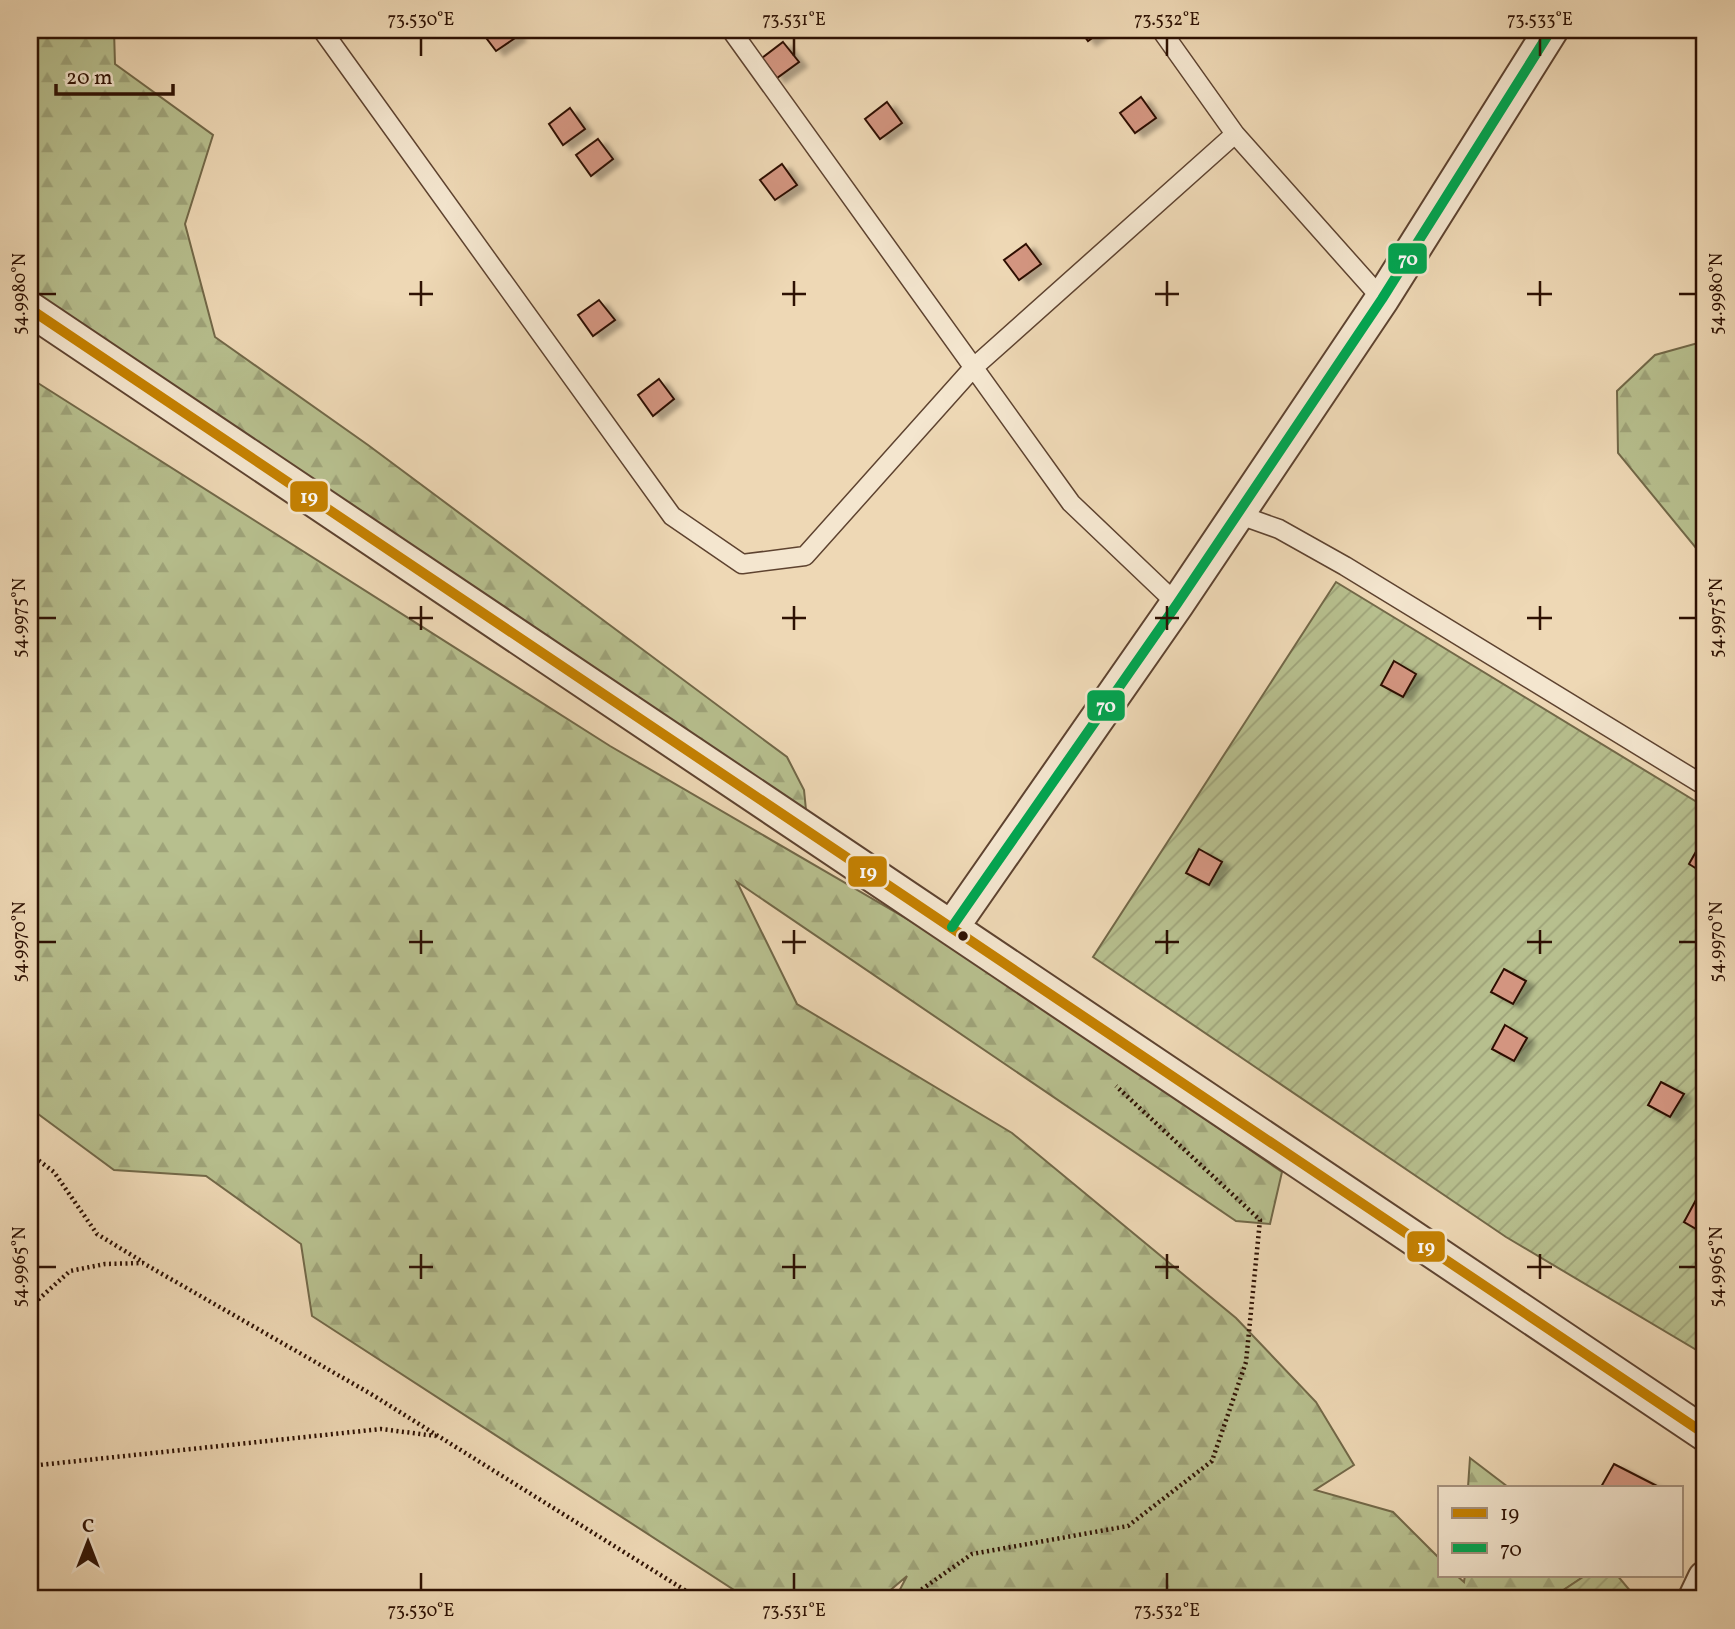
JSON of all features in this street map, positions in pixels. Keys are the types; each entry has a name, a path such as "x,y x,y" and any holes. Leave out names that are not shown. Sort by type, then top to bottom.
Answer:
{"street":[{"path":"952,927 1177,604 1382,299 1551,30"},
{"path":"30,309 1705,1434"},
{"path":"1695,1599 1705,1578"}],"lane":[{"path":"323,30 672,516 742,564 805,556 973,368 1235,134"},
{"path":"732,30 1071,502 1177,604"},
{"path":"1161,30 1235,134 1382,299"},
{"path":"1237,514 1279,529 1345,566 1705,786"}],"path":[{"path":"908,1599 972,1555 1128,1526 1212,1461 1246,1363 1260,1220 1107,1077"},
{"path":"30,1154 54,1172 97,1234 359,1387 699,1599"},
{"path":"30,1307 70,1271 104,1264 143,1263"},
{"path":"30,1466 381,1429 441,1437"}],"green space":[{"path":"30,30 114,30 115,64 213,135 185,224 215,337 368,445 787,757 804,790 807,820 30,301"},
{"path":"1705,341 1705,559 1618,453 1617,391 1655,355"},
{"path":"30,378 610,746 969,955 1282,1172 1270,1224 1236,1221 737,882 797,1004 1012,1133 1236,1318 1316,1402 1354,1465 1315,1490 1393,1512 1438,1557 1438,1576 1457,1576 1464,1582 1465,1576 1584,1576 1550,1599 895,1599 907,1576 880,1599 748,1599 312,1316 301,1244 206,1176 114,1170 30,1108"},
{"path":"1336,582 1705,807 1705,1355 1506,1237 1093,957"},
{"path":"1470,1458 1507,1486 1468,1486"},
{"path":"1584,1576 1618,1576 1637,1599 1550,1599"}],"building":[{"path":"482,30 513,30 518,36 496,51"},
{"path":"1080,30 1103,30 1088,41"},
{"path":"783,42 799,62 777,78 762,58"},
{"path":"1141,97 1156,118 1135,133 1120,113"},
{"path":"887,102 902,123 880,139 865,119"},
{"path":"570,108 585,129 563,145 549,124"},
{"path":"598,139 613,159 591,176 576,155"},
{"path":"782,164 797,185 775,200 760,180"},
{"path":"1026,244 1041,264 1019,280 1004,260"},
{"path":"599,300 615,320 593,336 578,315"},
{"path":"659,379 674,399 653,416 638,395"},
{"path":"1394,661 1416,674 1403,697 1381,685"},
{"path":"1702,841 1705,843 1705,874 1689,864"},
{"path":"1199,849 1222,862 1209,885 1186,873"},
{"path":"1504,969 1526,981 1513,1004 1491,992"},
{"path":"1505,1025 1527,1038 1514,1061 1492,1049"},
{"path":"1661,1082 1684,1094 1670,1117 1648,1105"},
{"path":"1697,1198 1705,1203 1705,1234 1684,1222"},
{"path":"1614,1464 1657,1486 1602,1486"}],"transit line":[{"name":"70","path":"952,927 1177,604 1382,299 1551,30"},
{"name":"19","path":"30,309 1705,1434"}]}
